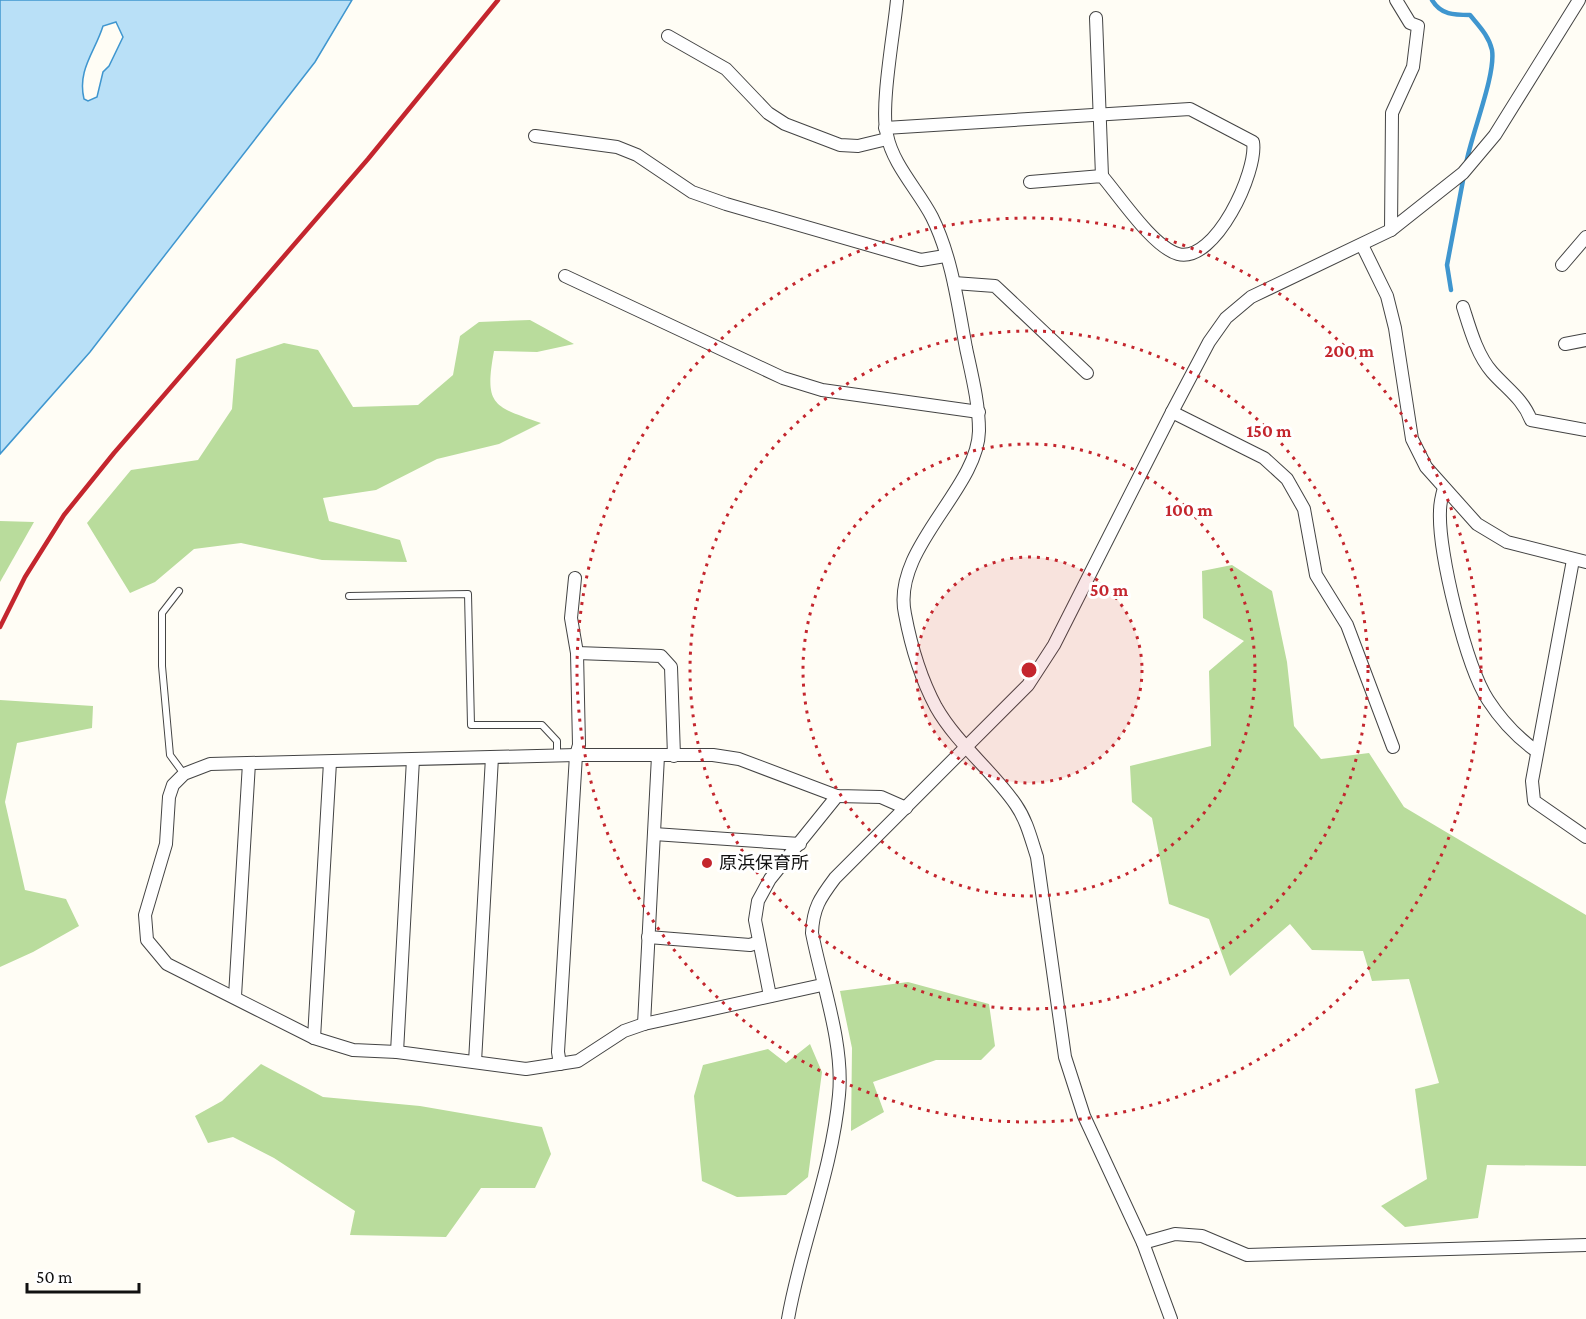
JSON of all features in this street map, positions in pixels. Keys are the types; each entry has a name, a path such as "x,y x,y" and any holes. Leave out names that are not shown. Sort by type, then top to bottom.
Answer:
{"street":[{"path":"897,0 886,134 933,218 954,283 979,412 979,435 973,458 920,547 906,580 904,611 914,654 937,708 967,748 1016,805 1027,826 1037,857 1065,1057 1072,1087 1143,1243 1171,1319"},
{"path":"1391,230 1392,113 1413,67 1419,26 1410,23 1396,0"},
{"path":"788,1319 826,1167 839,1095 839,1056 812,933 813,912 835,879 1028,685 1054,645 1172,412 1209,342 1226,318 1251,297 1391,230 1463,173 1495,135 1579,0"},
{"path":"668,36 726,69 768,113 785,124 840,145 858,146 886,134 1101,115 1190,109 1252,142 1254,152 1241,198 1209,242 1195,254 1179,255 1161,245 1102,176 1101,115 1096,18"},
{"path":"535,135 617,147 637,155 692,192 726,204 921,260 945,256"},
{"path":"1030,182 1102,176"},
{"path":"1562,264 1586,237"},
{"path":"1362,245 1387,296 1395,328 1412,439 1426,467 1477,524 1507,542 1586,562"},
{"path":"565,276 783,378 822,390 979,412"},
{"path":"954,283 995,286 1087,373"},
{"path":"1463,307 1474,341 1491,371 1525,405 1531,420 1586,430"},
{"path":"1565,344 1586,340"},
{"path":"1172,412 1264,458 1287,479 1304,508 1316,575 1347,625 1393,747"},
{"path":"1444,488 1439,510 1447,569 1468,653 1488,699 1519,738 1535,750"},
{"path":"1573,560 1535,750 1532,781 1534,801 1586,837"},
{"path":"560,1064 559,1040 576,755 579,745 578,653 571,618 575,578"},
{"path":"578,653 661,656 671,667 674,756"},
{"path":"822,985 644,1024 624,1031 578,1061 526,1069 397,1052 353,1050 314,1038 236,996 167,964 147,940 145,915 166,844 169,797 173,785 184,774 210,764 576,755 713,755 739,759 837,796 881,797 906,808"},
{"path":"644,1024 658,756"},
{"path":"475,1062 492,757"},
{"path":"397,1052 413,759"},
{"path":"314,1038 330,762"},
{"path":"236,996 249,763"},
{"path":"770,996 755,920 758,901 770,879 837,796"},
{"path":"654,834 800,844"},
{"path":"648,938 750,945 759,942"},
{"path":"1143,1243 1175,1234 1202,1236 1247,1255 1586,1245"}],"lane":[{"path":"179,591 162,613 162,666 170,755 184,774"},
{"path":"349,596 468,594 471,725 542,725 557,741 556,756"}],"green space":[{"path":"530,320 574,344 537,352 494,351 490,383 496,401 502,407 541,423 499,444 437,459 376,490 323,498 329,521 400,540 407,562 322,560 241,543 194,549 155,582 130,593 87,523 131,470 198,460 232,409 236,359 284,343 318,350 353,407 418,405 453,375 460,336 479,322"},
{"path":"0,521 34,522 0,582"},
{"path":"1232,565 1272,591 1287,662 1294,726 1321,759 1369,753 1404,807 1586,915 1586,1166 1487,1165 1478,1218 1405,1227 1381,1206 1427,1179 1415,1089 1439,1083 1409,979 1372,981 1363,951 1312,950 1290,924 1230,976 1209,919 1169,904 1152,818 1132,802 1130,766 1211,746 1209,671 1244,641 1203,618 1202,571"},
{"path":"0,700 93,706 92,728 17,743 5,802 25,890 66,899 79,926 33,952 0,967"},
{"path":"908,982 989,1004 995,1046 981,1060 936,1060 873,1082 884,1112 851,1131 852,1048 840,991"},
{"path":"810,1044 822,1072 808,1177 786,1195 737,1197 702,1181 694,1096 703,1065 768,1049 786,1063"},
{"path":"261,1064 323,1097 420,1106 542,1127 551,1154 535,1188 481,1188 446,1237 350,1235 355,1211 274,1158 233,1137 208,1143 195,1116 222,1101"}],"water":[{"path":"0,0 352,0 315,62 90,352 0,454","holes":["116,22 123,37 109,66 103,72 97,97 88,101 84,99 82,89 85,70 103,26"]}],"waterway":[{"path":"1432,0 1439,9 1444,11 1470,15 1491,45 1492,61 1487,89 1466,164"},
{"path":"1451,290 1447,265 1464,175"}],"railway":[{"path":"0,627 25,577 64,515 114,453 368,159 498,0"}],"place":[{"name":"原浜保育所","path":"707,863"}]}
